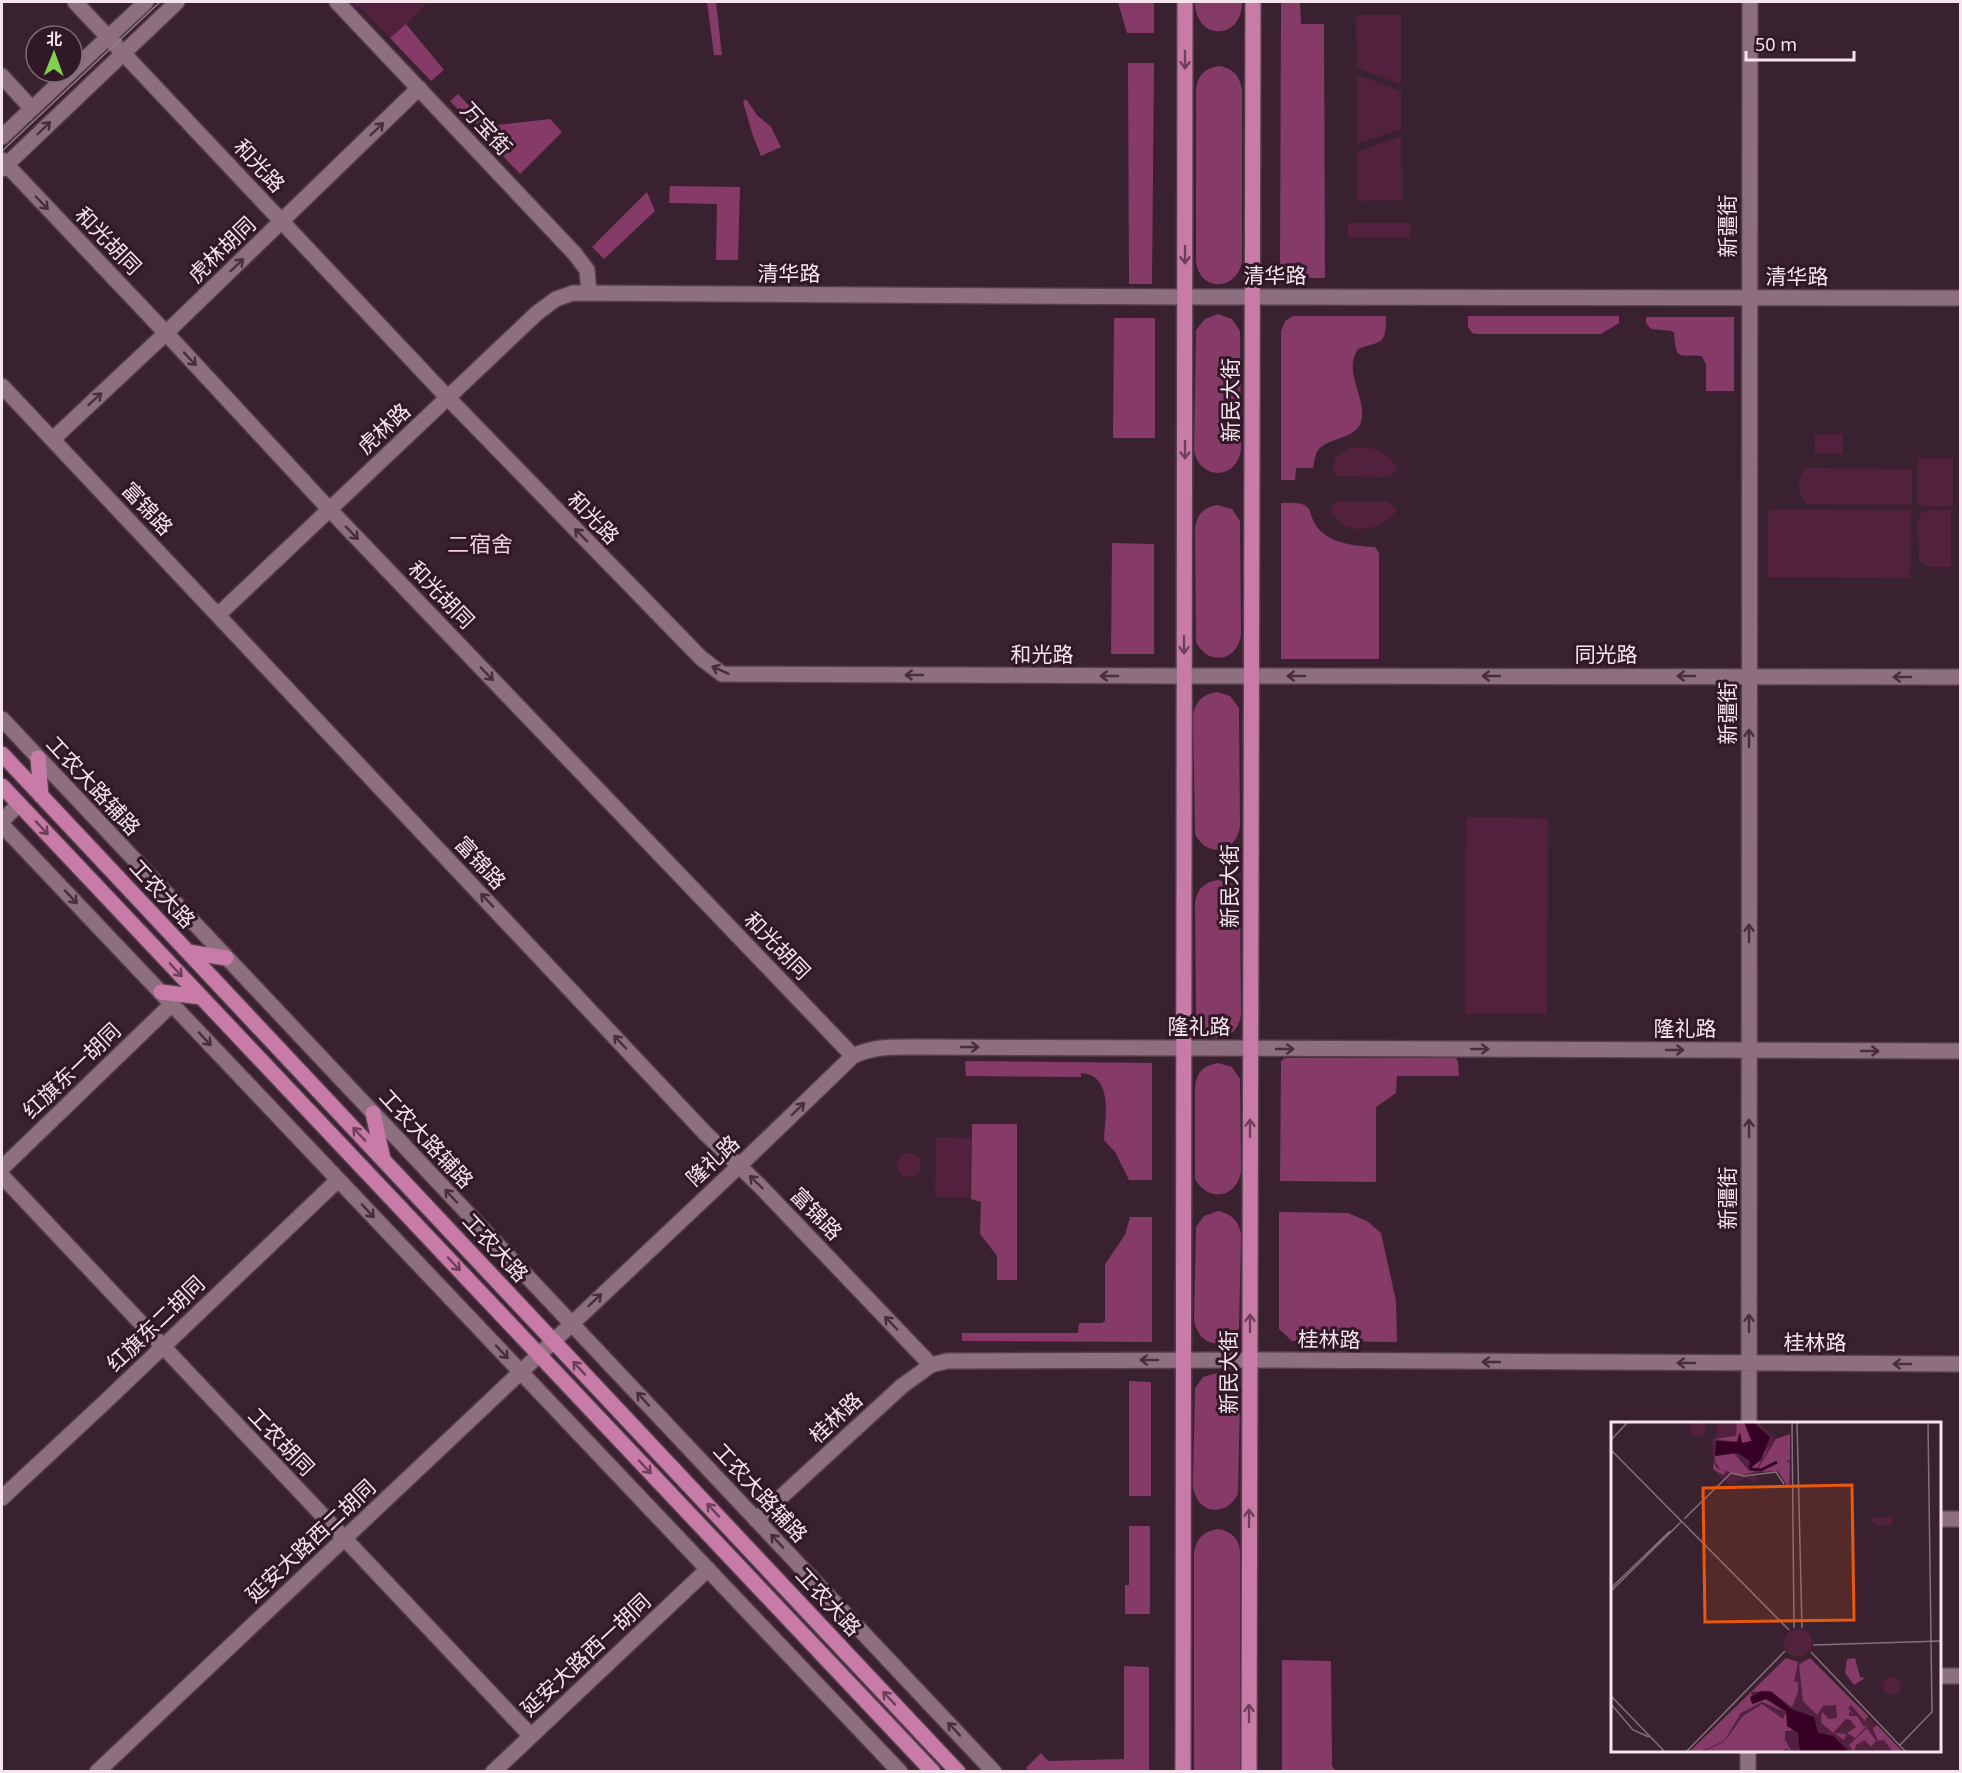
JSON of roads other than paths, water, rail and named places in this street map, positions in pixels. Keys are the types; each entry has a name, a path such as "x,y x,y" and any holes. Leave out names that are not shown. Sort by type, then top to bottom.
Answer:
{"main road":[{"path":"1184,1772 1185,2"},
{"name":"新民大街","path":"1249,1772 1253,2"},
{"name":"工农大路","path":"2,754 958,1772"},
{"path":"38,758 41,796"},
{"name":"工农大路","path":"2,786 933,1772"},
{"path":"188,952 226,958"},
{"path":"161,992 201,997"},
{"path":"373,1113 383,1160"}],"street":[{"name":"和光路","path":"75,2 448,398 701,658 722,674 1252,676"},
{"path":"84,60 146,2"},
{"path":"3,164 177,2"},
{"name":"万宝街","path":"337,2 582,262 589,280 589,293"},
{"name":"新疆街","path":"1749,1422 1750,2"},
{"path":"2,76 32,109"},
{"path":"2,137 58,84"},
{"name":"虎林胡同","path":"53,439 419,88"},
{"name":"和光胡同","path":"3,164 166,333 330,510 853,1056"},
{"name":"虎林路","path":"218,615 537,313 551,302 573,293 589,293"},
{"name":"清华路","path":"589,293 1185,297 1960,298"},
{"name":"富锦路","path":"2,386 705,1133 931,1365"},
{"name":"同光路","path":"1252,676 1960,677"},
{"name":"工农大路辅路","path":"2,719 994,1772"},
{"path":"19,804 2,823 900,1772"},
{"name":"红旗东一胡同","path":"2,1168 172,1004"},
{"name":"隆礼路","path":"553,1341 853,1056 867,1049 879,1047 1960,1051"},
{"name":"工农胡同","path":"2,1176 531,1736"},
{"name":"红旗东二胡同","path":"2,1498 338,1180"},
{"name":"延安大路西二胡同","path":"97,1772 553,1341"},
{"name":"桂林路","path":"756,1520 902,1386 931,1365 947,1361 1250,1360 1960,1364"},
{"path":"1941,1519 1960,1520"},
{"name":"延安大路西一胡同","path":"493,1772 708,1569"},
{"path":"1941,1676 1960,1676"},
{"path":"1748,1752 1748,1772"}],"tram line":[{"path":"2,151 160,2"}],"district":[{"name":"二宿舍","path":"480,544"}]}
